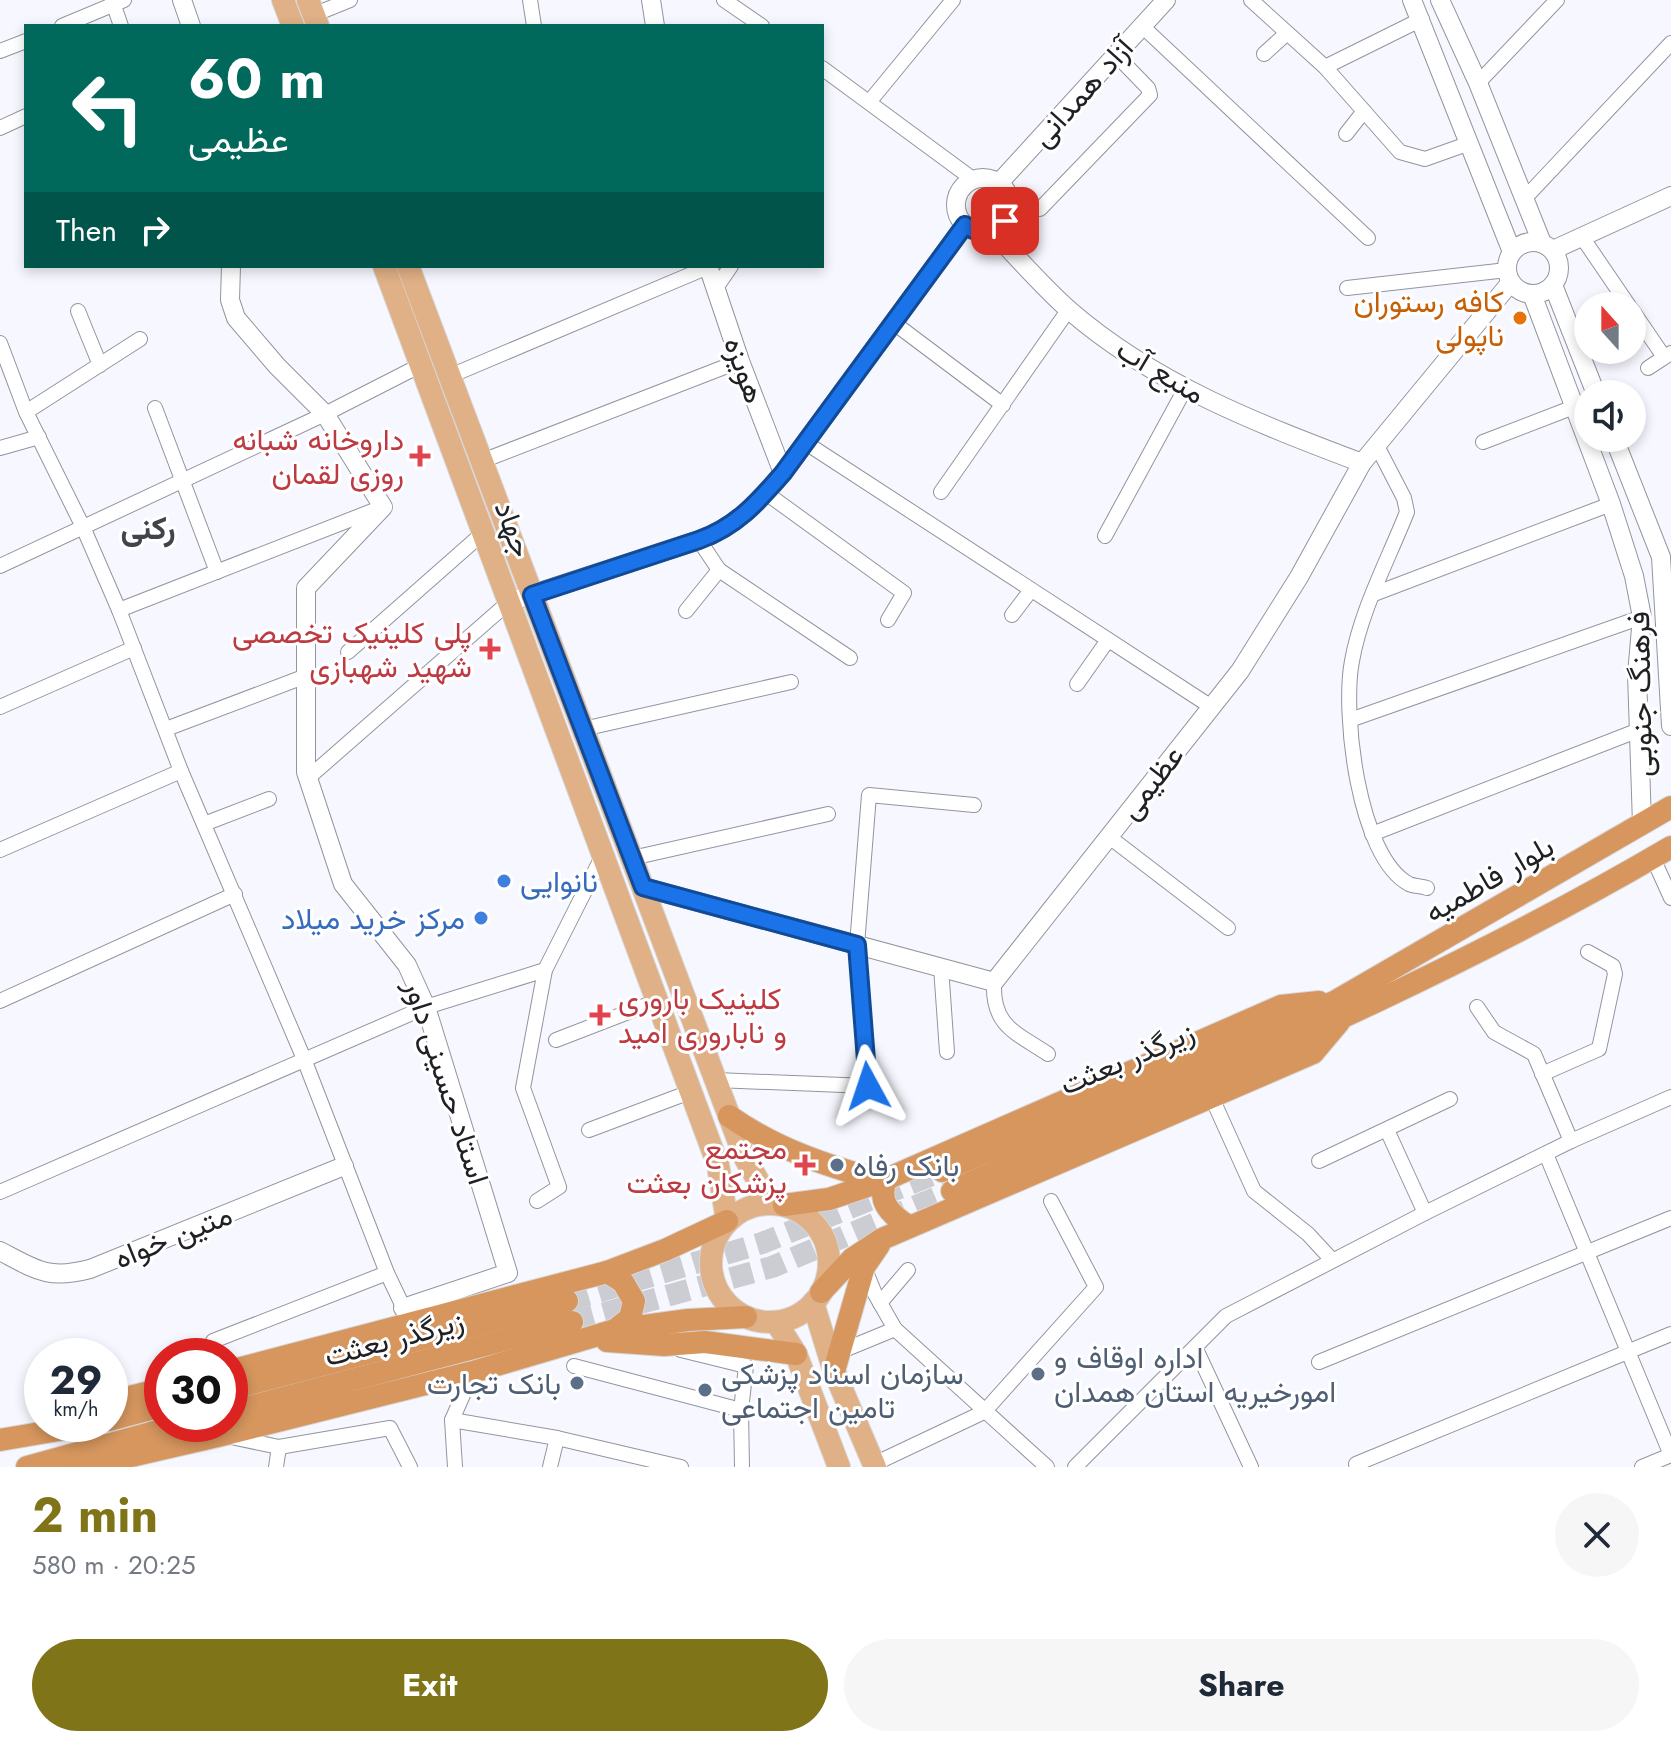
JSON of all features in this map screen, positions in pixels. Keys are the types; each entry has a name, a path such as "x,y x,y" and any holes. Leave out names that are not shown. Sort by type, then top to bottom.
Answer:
{"highway":[{"name":"بلوار فاطمیه","path":"1340,1010 1671,807"},
{"name":"بلوار فاطمیه","path":"1340,1010 1489,946 1662,852"},
{"path":"778,1204 829,1199 885,1180 1281,1006 1340,1010 1313,1053 908,1226 852,1259 817,1298"},
{"name":"زیرگذر بعثت","path":"947,1181 1340,1010"},
{"path":"729,1116 755,1134 798,1155 885,1180"},
{"path":"885,1180 886,1207 908,1226"},
{"path":"248,1365 407,1316 607,1272 665,1250 727,1221"},
{"path":"837,1362 864,1267 882,1239"},
{"path":"607,1272 628,1288 634,1301 630,1318 615,1330"},
{"name":"زیرگذر بعثت","path":"248,1385 570,1312 248,1407"},
{"path":"248,1428 473,1372 590,1340 615,1330 688,1320 746,1317"},
{"path":"590,1340 664,1345 705,1342 796,1354"},
{"path":"0,1440 24,1434"},
{"path":"37,1465 144,1434"},
{"path":"37,1465 105,1462 192,1442"}],"main road":[{"path":"283,0 292,24"},
{"name":"جهاد","path":"385,268 718,1165 727,1221"},
{"name":"جهاد","path":"409,268 745,1158 778,1204"},
{"path":"778,1204 807,1216 826,1243 829,1265 817,1298 802,1312 776,1322 761,1322 746,1317 723,1299 712,1276 711,1251 727,1221 748,1208 778,1204"},
{"path":"817,1298 874,1466"},
{"path":"776,1322 796,1354 839,1467"}],"street":[{"path":"182,0 190,24"},
{"path":"313,14 350,0"},
{"path":"530,0 534,24"},
{"path":"651,0 655,24"},
{"path":"724,0 759,24"},
{"path":"870,101 953,0"},
{"name":"آزاد همدانی","path":"999,183 1166,0"},
{"path":"1251,0 1325,67 1400,152 1425,159 1470,143"},
{"path":"1412,0 1470,143 1516,288 1532,294 1547,291 1560,268 1525,198 1440,0"},
{"path":"1478,83 1557,0"},
{"path":"66,24 117,1 121,24"},
{"path":"1325,67 1422,19"},
{"path":"1142,26 1368,238"},
{"path":"1264,54 1287,33"},
{"path":"0,51 24,42"},
{"path":"1525,198 1671,43"},
{"path":"1040,209 1150,95 1148,88 1116,55"},
{"path":"824,69 974,180"},
{"path":"1346,134 1364,111"},
{"path":"0,128 24,117"},
{"path":"991,179 999,183 1009,197 1009,214 999,227 977,232 965,225 956,209 960,192 974,180 991,179"},
{"path":"1510,268 1526,242 1548,246 1582,237 1671,196"},
{"path":"308,778 509,602 719,533 734,523 783,473 965,225"},
{"name":"منبع آب","path":"992,231 1069,309 1117,347 1185,389 1263,426 1362,463"},
{"path":"1582,237 1619,292"},
{"path":"119,610 383,507 325,414 277,366 236,318 230,300 231,268"},
{"path":"450,376 703,268"},
{"name":"هویزه","path":"709,268 783,473"},
{"path":"716,288 730,268"},
{"path":"1347,288 1510,268"},
{"name":"عظیمی","path":"994,982 1240,671 1299,577 1362,463 1510,268"},
{"path":"1553,285 1590,380"},
{"name":"فرهنگ جنوبی","path":"1532,294 1574,407"},
{"path":"941,492 1069,309"},
{"path":"78,311 100,365"},
{"path":"894,323 1003,405"},
{"path":"1646,328 1668,355 1648,368"},
{"path":"26,412 140,339"},
{"path":"0,343 26,412 83,527 119,610 181,771 304,1059 344,1166 407,1316"},
{"path":"482,461 740,361"},
{"path":"0,566 325,414 421,365"},
{"path":"1105,536 1185,389"},
{"path":"1483,442 1574,407"},
{"path":"155,408 217,572"},
{"path":"0,448 39,437"},
{"path":"806,443 1210,706"},
{"path":"1376,444 1404,498 1407,512 1359,630 1351,663 1350,720 1355,767 1372,834 1392,869 1409,884 1427,888"},
{"name":"فرهنگ جنوبی","path":"1591,452 1634,576 1642,617 1637,674 1642,824"},
{"name":"فرهنگ جنوبی","path":"1620,452 1661,557 1668,612 1671,726"},
{"path":"766,493 904,593 888,620"},
{"path":"1374,594 1611,504"},
{"name":"استاد حسینی داور","path":"383,507 306,588 308,778 343,884 407,965 426,1007 508,1273 407,1316"},
{"path":"348,652 483,533"},
{"path":"699,540 719,570 850,658"},
{"path":"686,611 719,570"},
{"path":"1012,615 1031,590"},
{"path":"1350,720 1642,617"},
{"path":"1077,684 1108,640"},
{"path":"0,707 134,648"},
{"path":"166,729 306,676"},
{"path":"583,729 791,682"},
{"path":"1372,834 1639,730"},
{"path":"0,850 181,771"},
{"path":"716,1080 868,1086 857,945 869,795 974,805"},
{"path":"204,824 269,799"},
{"path":"632,858 828,814"},
{"path":"1108,836 1228,928"},
{"path":"1662,852 1671,898"},
{"path":"537,1201 559,1187 523,1088 545,970 603,855"},
{"path":"643,887 994,982 997,1015 1048,1054"},
{"path":"0,1001 235,894"},
{"path":"1542,1074 1599,1049 1615,974 1613,966 1606,960 1588,952"},
{"path":"941,967 947,1052"},
{"path":"0,1192 426,1007 545,970"},
{"path":"556,1040 657,1001"},
{"path":"1477,1007 1494,1032 1534,1054 1571,1141"},
{"path":"589,1130 690,1092"},
{"path":"1075,1467 1226,1316 1571,1141 1671,1097"},
{"path":"1212,1098 1254,1191 1308,1234 1332,1260"},
{"path":"1319,1161 1450,1099"},
{"path":"1387,1130 1425,1213"},
{"path":"1546,1154 1671,1455 1642,1467"},
{"name":"متین خواه","path":"0,1251 40,1272 66,1275 90,1269 344,1166"},
{"path":"874,1466 984,1412 1096,1287 1051,1201"},
{"path":"1319,1362 1671,1218"},
{"path":"864,1267 895,1329 1047,1467"},
{"path":"880,1303 908,1270"},
{"path":"221,1338 387,1273"},
{"path":"837,1362 895,1329"},
{"path":"1356,1464 1671,1334"},
{"path":"664,1345 746,1366 741,1410 742,1467"},
{"path":"1195,1347 1251,1467"},
{"path":"574,1366 741,1410"},
{"path":"455,1467 452,1420 473,1372"},
{"path":"452,1420 557,1438 681,1467"},
{"path":"248,1440 279,1447 390,1428 410,1467"},
{"path":"550,1467 557,1438"},
{"path":"276,1467 279,1447"},
{"path":"606,1467 608,1450"}],"tunnel":[{"path":"567,1301 762,1243 942,1171"},
{"path":"572,1322 772,1267 952,1191"}],"place":[{"name":"کافه رستوران ناپولی","path":"1520,318"},
{"name":"داروخانه شبانه روزی لقمان","path":"420,456"},
{"name":"پلی کلینیک تخصصی شهید شهبازی","path":"490,649"},
{"name":"نانوایی","path":"504,881"},
{"name":"مرکز خرید میلاد","path":"481,918"},
{"name":"کلینیک باروری و ناباروری امید","path":"600,1015"},
{"name":"مجتمع پزشکان بعثت","path":"805,1165"},
{"name":"بانک رفاه","path":"837,1165"},
{"name":"اداره اوقاف و امورخیریه استان همدان","path":"1038,1374"},
{"name":"بانک تجارت","path":"577,1383"},
{"name":"سازمان اسناد پزشکی تامین اجتماعی","path":"705,1390"}],"district":[{"name":"رکنی","path":"148,528"}],"route":[{"path":"868,1086 857,945 643,887 532,595 719,533 734,523 783,473 965,225 971,230 985,232 992,231 1005,221"}]}
